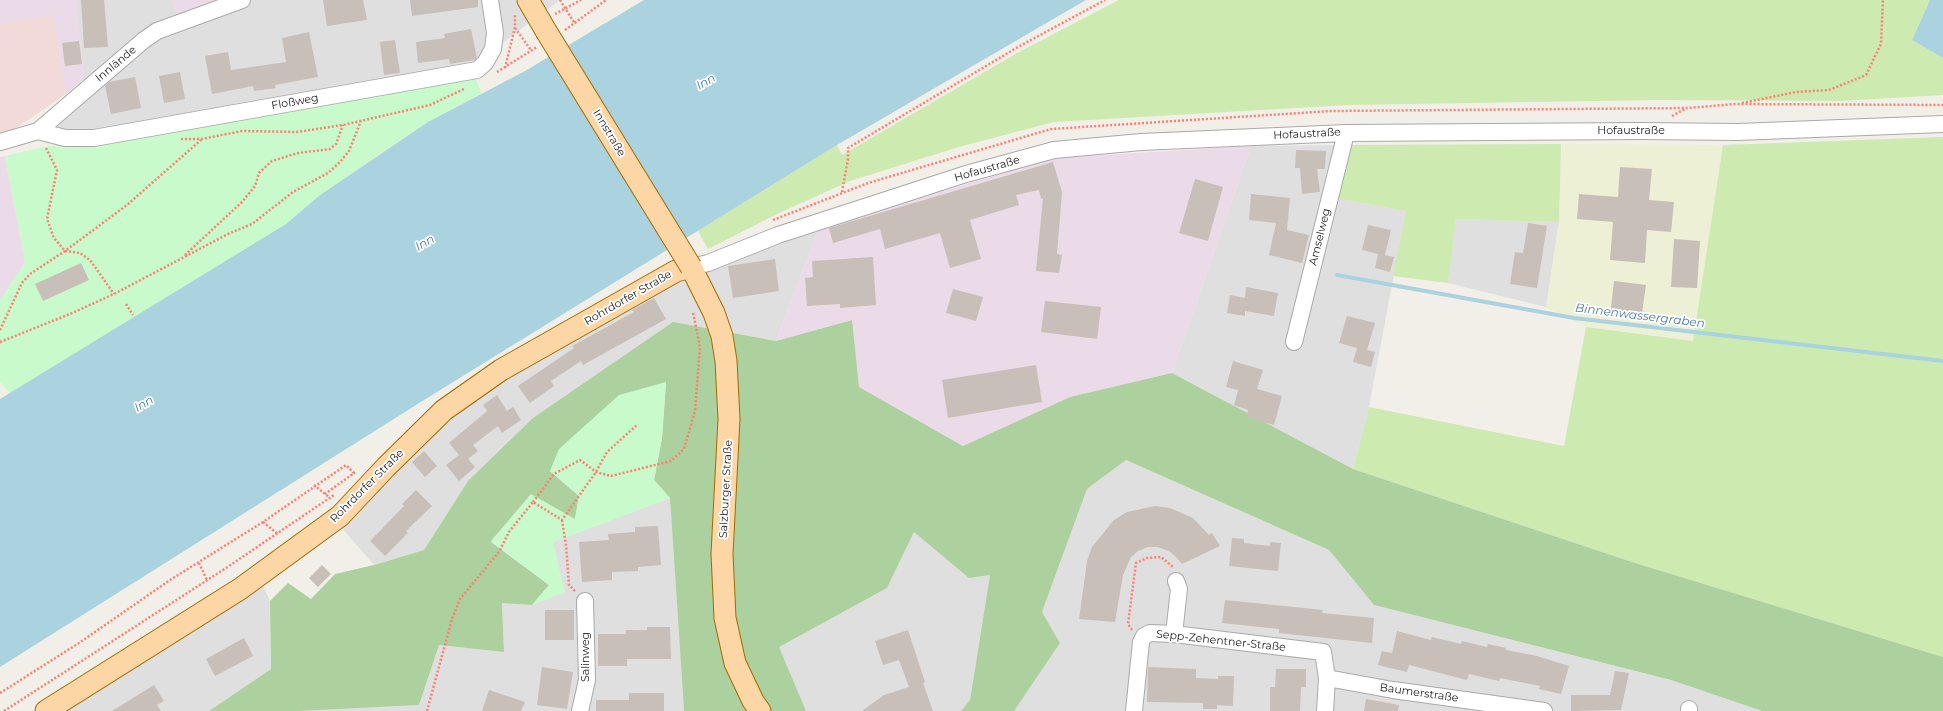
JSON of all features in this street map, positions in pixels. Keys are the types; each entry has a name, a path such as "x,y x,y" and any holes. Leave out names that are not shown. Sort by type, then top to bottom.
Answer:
{"main road":[{"name":"Innstraße","path":"521,4 546,31 691,267"},
{"name":"Rohrdorfer Straße","path":"46,711 240,589 334,520 444,410 501,370 676,271 691,267"},
{"name":"Salzburger Straße","path":"691,267 714,313 722,336 726,361 729,419 722,554 725,618 735,663 753,701 760,711"}],"street":[{"name":"Innlände","path":"0,142 38,131 115,64 157,31 242,0"},
{"name":"Floßweg","path":"38,131 65,138 94,138 478,70 485,63 493,49 495,34 490,0"},
{"name":"Hofaustraße","path":"691,267 708,263 778,235 958,177 1054,150 1141,142 1346,133 1631,131 1738,132 1943,124"},
{"name":"Amselweg","path":"1294,342 1346,133"},
{"path":"1174,634 1179,589 1176,581"},
{"name":"Salinweg","path":"580,711 587,680 585,601"},
{"name":"Sepp-Zehentner-Straße","path":"1134,711 1141,642 1144,636 1150,633 1174,634 1323,652 1327,678"},
{"path":"1326,711 1327,678"},
{"name":"Baumerstraße","path":"1327,678 1471,706 1544,711"}],"path":[{"path":"560,0 575,24 606,0"},
{"path":"565,8 582,0"},
{"path":"842,193 848,159 848,148 1018,47 1105,0"},
{"path":"1735,104 1796,92 1829,90 1866,75 1881,44 1883,0"},
{"path":"492,75 505,68 521,4"},
{"path":"515,27 531,50"},
{"path":"0,330 22,283 30,274 65,251 127,205 202,139 242,131 297,132 343,125 430,105 465,88"},
{"path":"0,342 70,314 114,294 228,234 252,224 293,192 328,173 349,151 361,120"},
{"path":"182,258 242,202 255,186 259,173 272,161 298,153 330,149 336,144 343,125"},
{"path":"38,131 57,170 48,219 54,238 65,251 80,254 90,260 114,294"},
{"path":"126,304 133,315"},
{"path":"427,711 452,619 460,599 499,552 509,532 554,474 580,460 596,472 611,476 671,461 684,449 695,411 700,347 690,306"},
{"path":"585,601 569,585 566,545 562,520 596,472 612,446 637,425"},
{"path":"0,693 263,522 346,465 354,473 325,494"},
{"path":"314,486 330,498"},
{"path":"4,711 278,534 336,494"},
{"path":"533,502 562,520"},
{"path":"263,522 278,534"},
{"path":"1141,642 1128,624 1136,563 1147,558 1161,557 1173,567 1176,581"},
{"path":"199,563 207,580"}],"shaded area":[{"path":"0,0 76,0 84,79 66,94 0,139"},
{"path":"0,0 76,0 84,79 66,94 53,15 0,24"},
{"path":"76,0 172,0 179,16 216,0 560,0 501,44 476,66 64,135 57,124 84,79"},
{"path":"172,0 216,0 179,16"},
{"path":"1345,145 1335,198 1406,211 1369,407 1353,469 1172,373 1251,146"},
{"path":"1251,146 1172,373 1070,397 963,446 859,387 851,320 776,341 819,228 1054,158"},
{"path":"5,156 25,262 0,300 0,157"},
{"path":"1456,219 1559,222 1546,307 1448,283"},
{"path":"819,228 776,341 673,323 468,481 424,550 374,565 333,518 503,377 661,283"},
{"path":"1126,460 1329,550 1374,605 1671,680 1762,711 1014,711 1060,643 1042,612 1087,489"},
{"path":"670,498 684,711 299,711 419,705 439,645 504,652 502,602 532,605 553,542"},
{"path":"914,532 969,577 990,575 970,700 961,711 806,711 778,647 887,588"},
{"path":"262,583 270,601 271,669 209,711 60,711"}],"green space":[{"path":"1119,0 1930,0 1912,40 1943,58 1943,95 1841,101 1658,100 1348,105 1054,122 962,146 850,181 777,214 708,249 698,231 837,145 842,155 1017,53"},
{"path":"474,76 482,93 428,122 384,151 320,195 286,224 11,394 0,382 0,300 25,262 5,156 39,148"},
{"path":"1943,137 1943,657 1632,562 1353,469 1369,407 1564,446 1586,327 1693,341 1723,145"},
{"path":"1561,144 1723,145 1693,341 1586,327 1546,307 1559,222"},
{"path":"1561,144 1559,222 1456,219 1448,283 1393,276 1406,211 1335,198 1345,145"},
{"path":"852,320 859,387 963,446 1070,397 1172,373 1353,469 1632,562 1943,657 1943,711 1762,711 1671,680 1374,605 1329,550 1126,460 1087,489 1042,612 1060,643 1014,711 961,711 970,700 990,575 969,578 914,532 887,588 779,647 806,711 684,711 670,498 654,480 662,438 666,382 550,471 579,496 575,519 491,542 549,585 532,605 502,603 504,652 439,645 419,705 299,711 209,711 271,669 270,601 288,583 311,599 335,574 374,565 424,550 468,481 533,418 673,322 776,341"},
{"path":"666,382 662,438 654,480 670,498 553,542 565,592 532,605 549,585 491,541 531,494 575,519 579,496 550,471 559,449 619,395"}],"water":[{"name":"Inn","path":"644,0 1086,0 837,145 424,400 0,667 0,399 286,224 320,195 428,122 525,71"},
{"path":"1930,0 1943,0 1943,58 1912,40"}],"building":[{"path":"81,0 104,0 108,47 84,48"},
{"path":"323,0 363,0 367,20 327,26"},
{"path":"410,0 478,0 478,7 412,16"},
{"path":"471,29 477,58 474,60 450,64 449,59 418,63 416,42 445,38 444,34"},
{"path":"309,32 318,77 275,85 276,88 254,91 253,86 212,94 205,56 228,52 231,70 286,62 282,38"},
{"path":"395,40 400,73 384,75 380,42"},
{"path":"79,41 82,64 65,66 62,43"},
{"path":"180,72 185,99 164,103 159,76"},
{"path":"135,77 141,108 111,114 105,86 109,82"},
{"path":"1296,150 1326,151 1325,169 1317,169 1320,192 1302,194 1300,168 1295,168"},
{"path":"1053,162 1062,192 1057,254 1062,255 1059,273 1036,271 1043,198 1041,199 1039,190 1016,195 1019,205 970,220 981,259 950,268 940,233 885,249 880,229 833,243 829,228"},
{"path":"1620,167 1652,169 1649,200 1674,202 1671,232 1647,230 1645,263 1610,260 1613,222 1577,219 1579,194 1618,197"},
{"path":"1195,179 1223,187 1208,241 1179,233"},
{"path":"1251,194 1290,198 1287,230 1309,235 1302,263 1269,255 1276,223 1249,220"},
{"path":"1528,223 1547,226 1537,288 1510,284 1515,252 1523,253"},
{"path":"1368,225 1391,230 1385,255 1394,257 1390,272 1375,268 1378,254 1362,250"},
{"path":"1674,239 1700,241 1697,288 1671,287"},
{"path":"873,257 876,305 840,308 840,304 807,306 805,278 813,277 812,261"},
{"path":"775,259 779,291 733,298 728,266"},
{"path":"81,263 89,280 43,301 35,284"},
{"path":"1614,281 1646,285 1641,320 1610,316"},
{"path":"1246,287 1278,293 1274,316 1245,311 1245,316 1227,313 1230,295 1245,298"},
{"path":"953,289 983,297 976,321 946,313"},
{"path":"654,298 666,319 583,365 581,361 551,381 554,386 530,403 518,386 574,348 572,346 634,312 632,310"},
{"path":"1045,301 1101,307 1097,339 1041,332"},
{"path":"1347,316 1375,323 1367,350 1375,352 1371,367 1353,362 1357,348 1339,343"},
{"path":"1233,361 1263,370 1257,389 1282,396 1274,425 1246,417 1248,410 1234,405 1238,390 1226,387"},
{"path":"1036,365 1042,402 948,418 942,380"},
{"path":"497,395 507,411 513,407 521,420 502,433 498,426 473,445 478,451 468,459 475,467 459,481 446,465 459,455 449,443 487,411 483,405"},
{"path":"424,451 437,466 425,477 412,462"},
{"path":"416,490 432,506 406,531 408,533 385,556 370,541 404,506 402,504"},
{"path":"1155,506 1170,508 1193,518 1209,535 1212,533 1220,546 1182,564 1169,551 1157,547 1148,547 1138,551 1131,557 1123,575 1115,622 1079,619 1087,561 1092,547 1114,520 1127,512"},
{"path":"658,526 661,565 638,567 638,571 612,572 612,580 582,582 579,542 609,540 608,534 635,532 635,527"},
{"path":"1232,538 1244,539 1244,543 1270,546 1270,542 1281,543 1278,571 1229,566"},
{"path":"322,565 331,574 318,587 309,578"},
{"path":"1225,600 1323,610 1322,613 1374,618 1372,643 1279,633 1279,629 1222,623"},
{"path":"545,610 574,610 574,640 545,640"},
{"path":"647,627 670,627 671,659 627,659 627,666 598,666 598,634 626,634 626,630 647,630"},
{"path":"908,630 925,682 923,683 933,711 862,711 884,695 909,687 899,660 883,665 875,641"},
{"path":"1397,631 1431,640 1432,637 1461,644 1462,641 1487,647 1488,644 1506,648 1506,650 1537,656 1569,666 1561,694 1539,689 1540,686 1500,678 1499,681 1469,674 1467,680 1409,665 1407,672 1378,665 1382,651 1392,653"},
{"path":"244,638 253,656 215,676 206,659"},
{"path":"542,667 573,672 567,709 537,705"},
{"path":"1148,667 1196,669 1196,678 1218,679 1218,676 1234,676 1233,706 1217,705 1217,709 1203,709 1203,703 1147,702"},
{"path":"1276,669 1306,669 1306,687 1301,687 1300,711 1270,711 1270,687 1275,687"},
{"path":"1615,671 1629,673 1621,710 1571,711 1571,695 1610,695"},
{"path":"154,685 164,701 157,705 161,711 112,711"},
{"path":"489,690 525,702 521,711 482,711"},
{"path":"629,693 664,693 664,711 596,711 596,700 629,700"},
{"path":"1366,699 1399,705 1398,711 1364,711"}],"waterway":[{"name":"Binnenwassergraben","path":"1337,275 1574,318 1943,361"}]}
